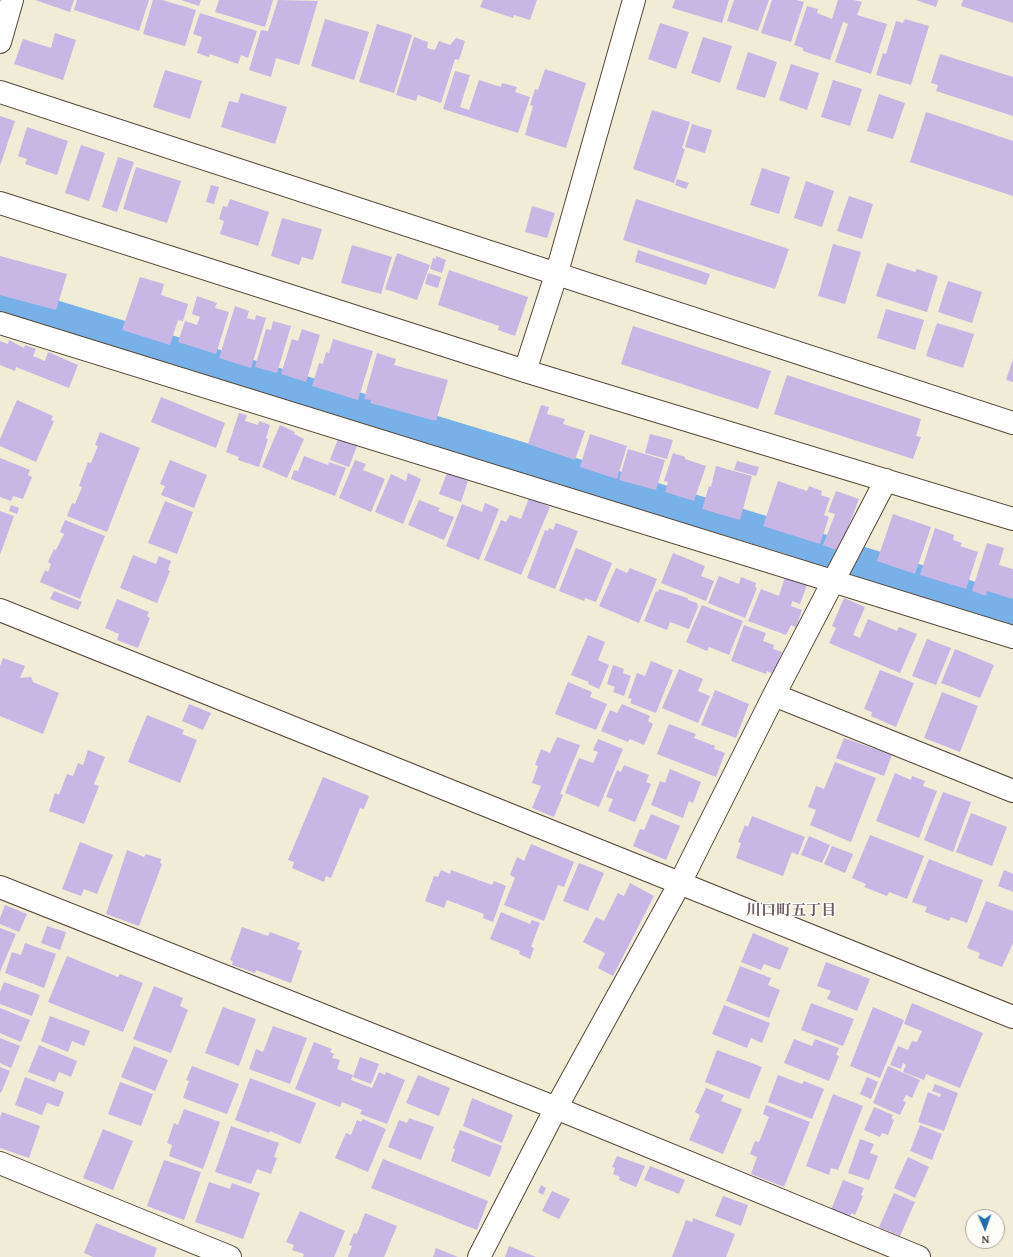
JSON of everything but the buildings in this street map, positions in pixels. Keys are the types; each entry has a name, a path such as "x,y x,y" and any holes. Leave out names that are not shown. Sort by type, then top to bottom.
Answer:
{"street":[{"path":"0,42 12,0"},
{"path":"525,371 557,272 634,0"},
{"path":"0,92 557,272 1013,422"},
{"path":"0,202 525,371 1013,519"},
{"path":"0,323 1013,637"},
{"path":"480,1257 556,1108 680,884 774,695 835,582 886,480"},
{"path":"0,610 1013,1017"},
{"path":"774,695 1013,791"},
{"path":"0,888 556,1108 919,1257"},
{"path":"0,1164 230,1257"}],"waterway":[{"path":"0,299 776,535 1013,610"}],"district":[{"name":"川口町五丁目","path":"791,911"}]}
